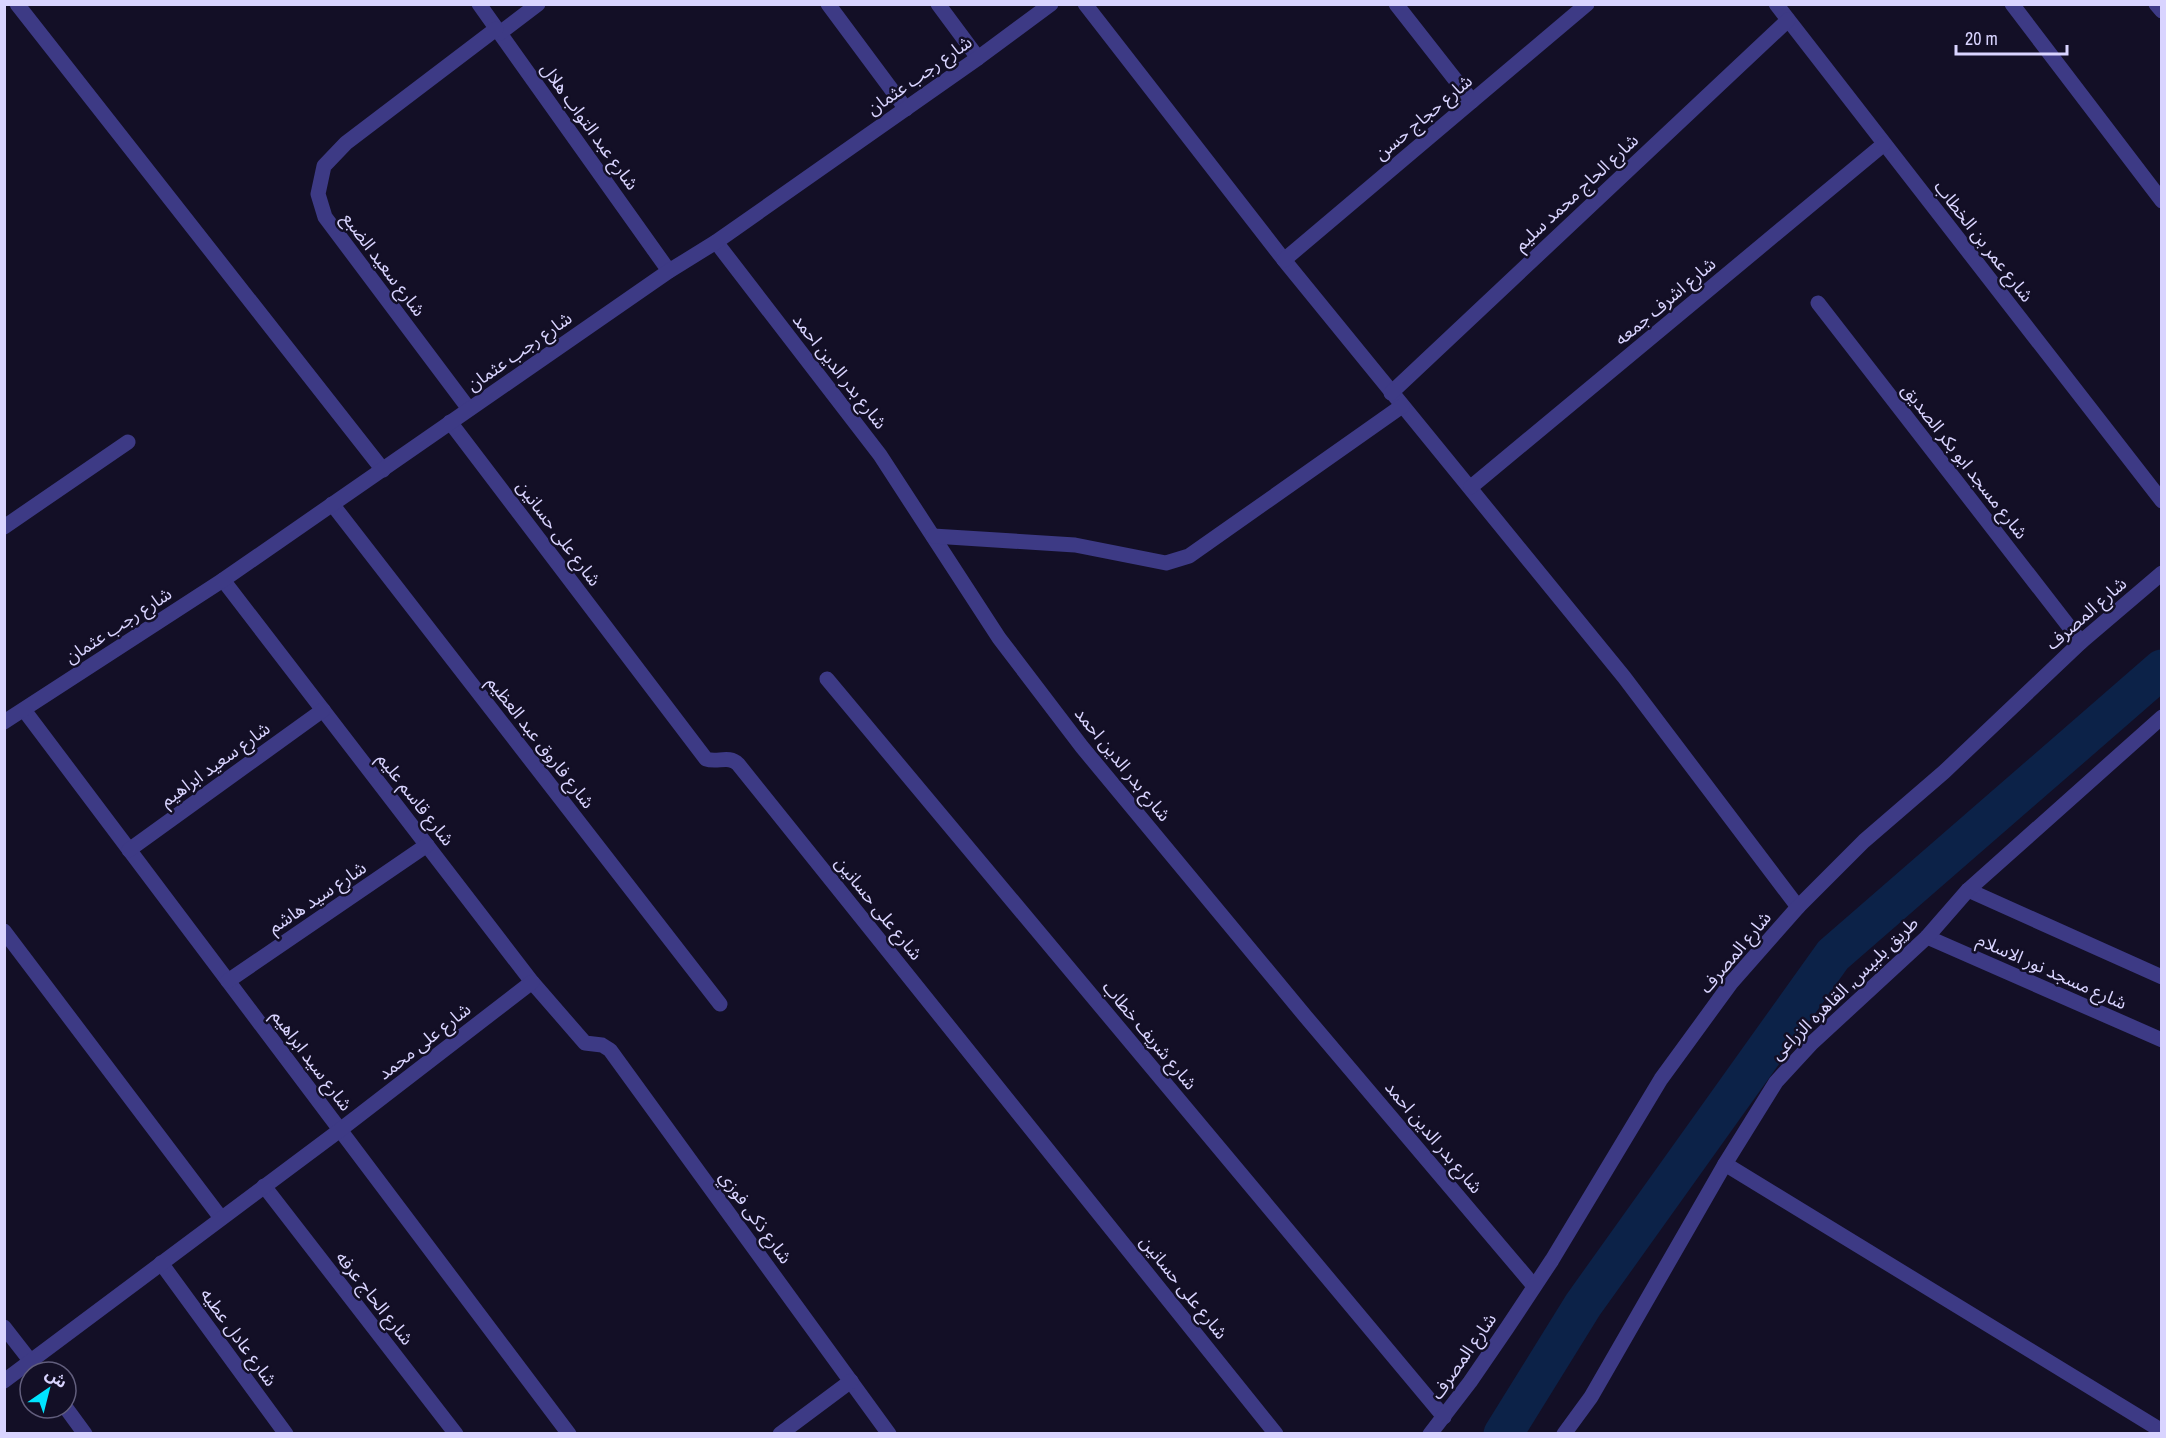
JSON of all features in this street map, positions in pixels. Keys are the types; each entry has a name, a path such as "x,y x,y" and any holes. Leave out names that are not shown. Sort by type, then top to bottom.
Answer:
{"street":[{"path":"17,4 383,470"},
{"name":"شارع عبد التواب هلال","path":"479,4 669,271"},
{"name":"شارع سعيد الضبع","path":"469,409 325,217 318,194 324,166 346,143 538,4"},
{"path":"828,4 906,109"},
{"path":"938,4 978,58"},
{"name":"شارع رجب عثمان","path":"4,722 223,580 669,271 716,242 1051,4"},
{"path":"1085,4 1284,260 1624,677 1798,907"},
{"path":"1396,4 1473,100"},
{"name":"شارع حجاج حسن","path":"1284,260 1587,4"},
{"name":"شارع عمر بن الخطاب","path":"1776,4 2162,501"},
{"path":"2012,4 2162,201"},
{"path":"2156,4 2162,11"},
{"name":"شارع الحاج محمد سليم","path":"1391,393 1788,20"},
{"name":"شارع اشرف جمعه","path":"1471,487 1884,144"},
{"name":"شارع بدر الدين احمد","path":"716,242 880,455 999,638 1083,747 1306,1017 1534,1286"},
{"name":"شارع مسجد ابو بكر الصديق","path":"1818,303 2081,642"},
{"path":"933,536 1075,545 1166,563 1189,556 1402,406"},
{"name":"شارع على حسانين","path":"450,422 706,759 730,759 738,764 1276,1434"},
{"path":"4,527 128,442"},
{"name":"شارع فاروق عبد العظيم","path":"332,504 720,1004"},
{"name":"شارع المصرف","path":"1430,1434 1470,1382 1534,1286 1661,1079 1731,983 1798,907 1864,841 1944,772 2081,642 2162,573"},
{"name":"شارع قاسم عليم","path":"223,580 532,982 581,1040"},
{"name":"شارع شريف خطاب","path":"827,679 1444,1417"},
{"name":"شارع سيد ابراهيم","path":"24,710 569,1434"},
{"name":"شارع سعيد ابراهيم","path":"129,850 323,710"},
{"name":"طريق بلبيس, القاهره الزراعى","path":"1564,1434 1591,1397 1625,1341 1725,1164 1776,1083 1834,1022 1927,937 1968,890 2162,717"},
{"name":"شارع سيد هاشم","path":"228,981 427,845"},
{"path":"1968,890 2162,977"},
{"path":"4,931 221,1218"},
{"name":"شارع مسجد نور الاسلام","path":"1927,937 2162,1041"},
{"name":"شارع على محمد","path":"43,1360 161,1263 340,1130 532,982"},
{"name":"شارع ذكى فوزي","path":"581,1040 585,1043 602,1045 610,1050 889,1434"},
{"path":"1725,1164 2162,1431"},
{"name":"شارع الحاج عرفه","path":"264,1186 456,1434"},
{"name":"شارع عادل عطيه","path":"161,1263 286,1434"},
{"path":"4,1327 30,1360"},
{"name":"شارع على محمد","path":"4,1380 18,1374"},
{"path":"780,1434 851,1381"},
{"path":"75,1420 85,1434"}],"waterway":[{"path":"1503,1434 1583,1305 1833,955 2162,669"}]}
